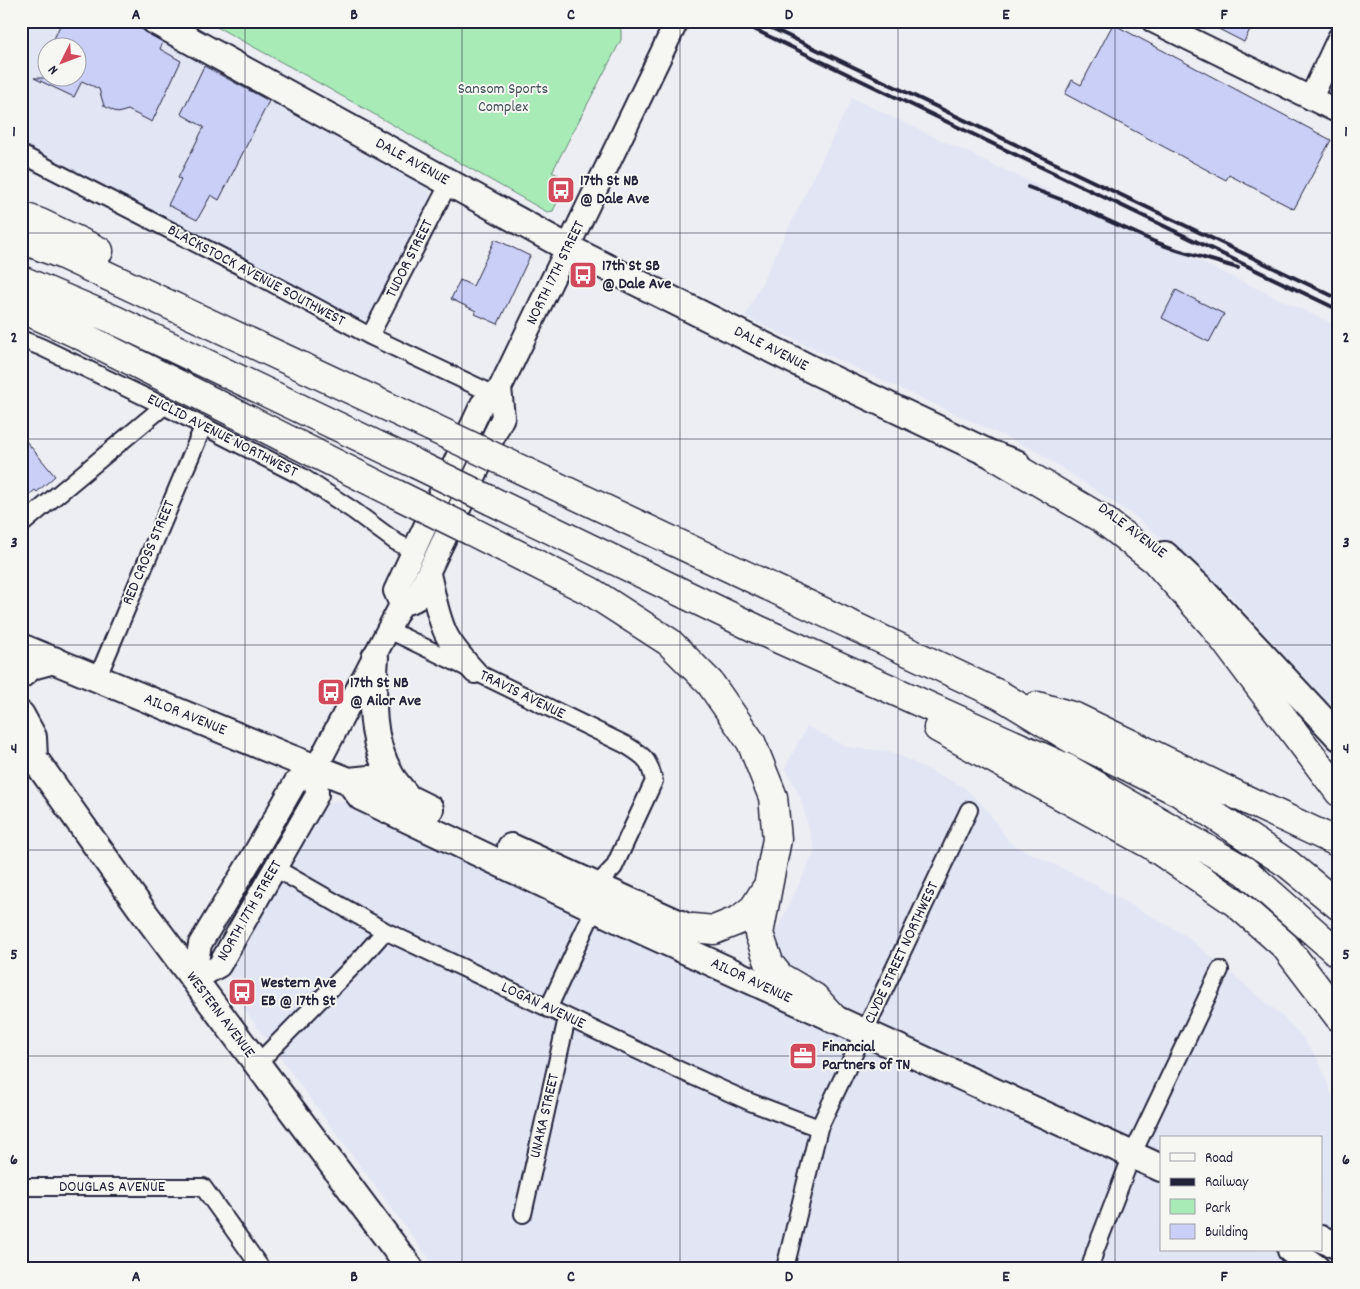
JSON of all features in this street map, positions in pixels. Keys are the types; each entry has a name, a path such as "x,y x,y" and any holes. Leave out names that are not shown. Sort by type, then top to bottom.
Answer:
{"highway":[{"path":"21,216 40,223 124,263 330,380"},
{"path":"27,240 199,317 243,340 1000,695 1072,739 1179,792 1288,864 1339,906"},
{"path":"21,280 114,320 761,631 1066,768 1245,872 1339,954"},
{"path":"21,308 80,334 590,591 669,642 710,683 752,742 773,796 777,839 759,934 770,965 780,977 814,997 834,1019"},
{"path":"995,456 1102,519 1155,560 1213,625 1339,792"},
{"path":"761,631 1150,845 1236,902 1285,946 1339,1017"},
{"path":"1000,695 1075,717 1339,843"},
{"path":"693,928 714,930 739,920 754,908 769,884"}],"main road":[{"name":"DALE AVENUE","path":"155,21 568,248 815,371 995,456 1038,470 1088,498 1129,525 1161,550 1339,737"},
{"path":"1153,21 1339,112"},
{"name":"NORTH 17TH STREET","path":"401,605 395,591 482,404 497,391 676,22"},
{"path":"1311,98 1339,38"},
{"name":"NORTH 17TH STREET","path":"194,980 200,944 254,856 295,783 316,768 401,605 415,600 503,417 497,391"},
{"path":"428,574 438,613 446,634 458,653 475,672"},
{"name":"AILOR AVENUE","path":"21,647 349,781 368,780 408,798 595,897 834,1019 1151,1165"},
{"path":"375,657 371,703 376,740 391,776 408,798"},
{"path":"21,675 32,666 54,660"},
{"name":"WESTERN AVENUE","path":"21,715 33,737 26,758 410,1268"},
{"name":"NORTH 17TH STREET","path":"194,980 219,966 317,795 316,768"},
{"name":"AILOR AVENUE","path":"349,781 361,797 595,897 693,928"},
{"path":"1320,1268 1339,1247 1322,1238"},
{"path":"1293,1252 1316,1268"}],"street":[{"name":"BLACKSTOCK AVENUE SOUTHWEST","path":"21,154 240,266 370,336 497,391"},
{"name":"TUDOR STREET","path":"370,336 449,183"},
{"name":"EUCLID AVENUE NORTHWEST","path":"21,339 164,406 301,476 396,542 413,551"},
{"path":"21,524 164,406"},
{"name":"RED CROSS STREET","path":"97,679 203,427"},
{"name":"TRAVIS AVENUE","path":"389,630 643,755 651,766 654,781 614,866 595,897"},
{"name":"CLYDE STREET NORTHWEST","path":"785,1268 819,1128 970,810"},
{"name":"LOGAN AVENUE","path":"275,868 385,931 741,1098 819,1128"},
{"path":"548,1008 595,897"},
{"path":"257,1064 362,958 385,931"},
{"path":"1161,1136 1220,970"},
{"name":"UNAKA STREET","path":"523,1214 568,1018"},
{"path":"1090,1268 1095,1251 1151,1165 1160,1140"},
{"name":"DOUGLAS AVENUE","path":"21,1187 203,1187 261,1268"}],"shaded area":[{"path":"21,21 135,21 225,66 425,180 431,197 373,315 362,321 355,320 201,243 21,145"},
{"path":"852,98 1339,327 1339,715 1231,596 1136,517 1036,451 745,317"},
{"path":"807,726 847,747 890,751 964,787 988,811 1010,843 1086,880 1185,935 1281,1015 1299,1033 1319,1061 1339,1114 1339,1227 1329,1235 1322,1232 1322,1136 1160,1136 1160,1156 825,997 786,976 770,944 815,851 800,796 785,768"},
{"path":"335,801 347,802 524,883 1160,1184 1160,1252 1284,1252 1290,1258 1293,1268 436,1268 241,1005 231,986 232,961 324,806"}],"green space":[{"name":"Sansom Sports Complex","path":"206,21 615,21 621,30 621,40 552,172 568,180 553,211 547,212"}],"building":[{"path":"62,21 123,21 163,42 160,49 181,61 152,122 128,110 118,113 104,106 99,89 88,84 88,38 54,38"},
{"path":"1203,21 1254,21 1244,42"},
{"path":"1113,24 1331,140 1294,209 1229,175 1226,180 1065,94 1072,80 1081,85"},
{"path":"204,66 269,101 219,200 211,195 197,220 168,205 181,179 178,178 204,127 181,114"},
{"path":"55,88 78,88 74,97"},
{"path":"495,239 530,256 498,324 475,314 476,311 451,299 460,280 473,286"},
{"path":"1176,290 1224,314 1209,342 1162,318"},
{"path":"21,435 55,476 37,492 35,490 21,502"}],"railway":[{"path":"737,21 1339,310"},
{"path":"757,21 1339,299"},
{"path":"1028,187 1065,201 1155,242 1238,268"}],"place":[{"name":"17th St NB @ Dale Ave","path":"561,190"},
{"name":"17th St SB @ Dale Ave","path":"583,275"},
{"name":"17th St NB @ Ailor Ave","path":"331,692"},
{"name":"Western Ave EB @ 17th St","path":"242,992"},
{"name":"Financial Partners of TN","path":"803,1056"}]}
